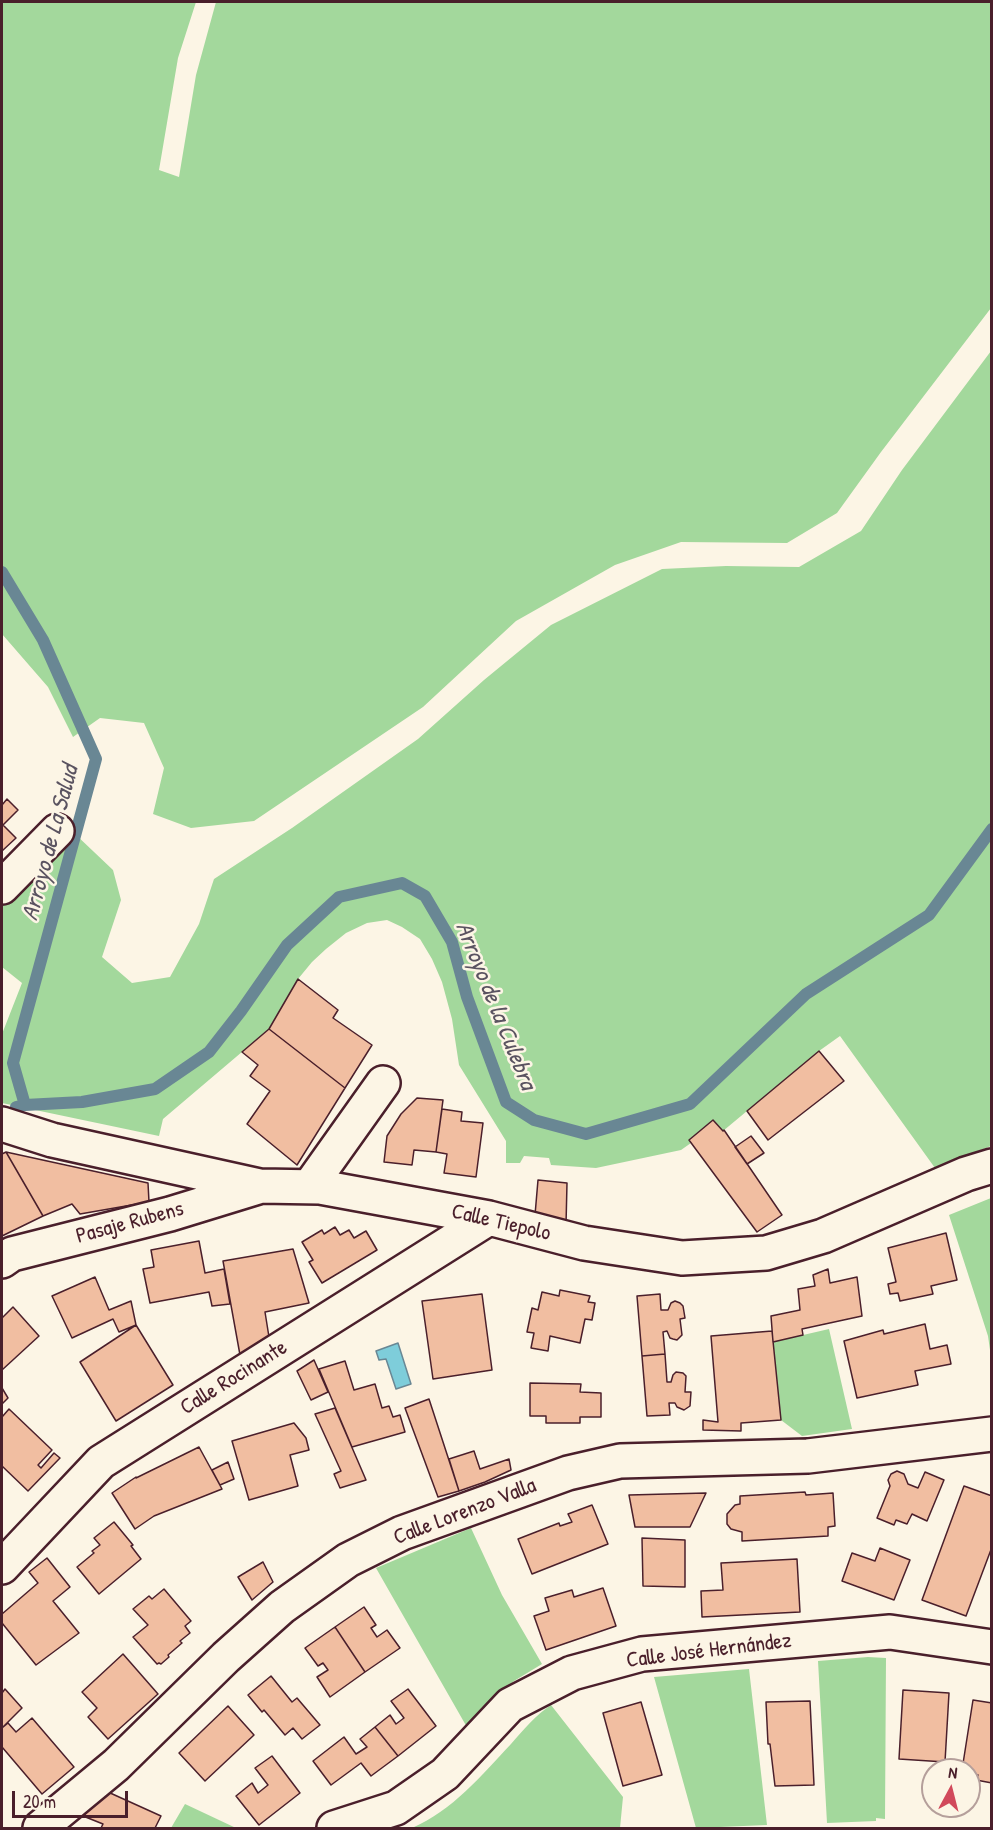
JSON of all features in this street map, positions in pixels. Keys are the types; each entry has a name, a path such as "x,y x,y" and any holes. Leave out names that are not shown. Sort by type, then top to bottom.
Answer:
{"street":[{"path":"2,887 57,831"},
{"path":"309,1187 383,1083"},
{"name":"Calle Tiepolo","path":"2,1124 52,1140 260,1186 320,1187 489,1218 584,1243 682,1258 766,1253 824,1236 966,1174 992,1166"},
{"name":"Pasaje Rubens","path":"2,1260 12,1254 170,1214 260,1186"},
{"name":"Calle Rocinante","path":"2,1567 101,1462 489,1218"},
{"name":"Calle Lorenzo Valla","path":"40,1828 116,1766 226,1657 282,1607 348,1560 402,1533 568,1473 620,1461 808,1456 992,1434"},
{"name":"Calle José Hernández","path":"334,1828 396,1808 445,1774 510,1705 572,1673 642,1654 890,1632 992,1647"}],"green space":[{"path":"2,2 196,2 178,58 159,170 179,177 196,75 216,2 991,2 991,308 837,513 787,543 681,542 615,565 516,621 423,707 254,821 191,828 153,814 164,768 144,723 100,718 73,737 48,687 2,634"},
{"path":"991,351 991,1146 935,1168 840,1036 723,1131 713,1120 689,1140 691,1143 681,1150 596,1168 551,1165 549,1158 524,1156 520,1163 506,1163 506,1141 459,1065 452,1019 442,982 432,959 420,939 387,920 367,923 346,933 312,962 298,979 269,1029 163,1119 159,1136 2,1103 2,1034 22,983 2,967 2,903 74,833 113,870 121,900 102,957 132,983 170,977 199,924 214,879 292,828 418,739 484,680 551,625 662,569 726,566 799,567 861,531 902,470"},
{"path":"992,1198 991,1357 988,1336 949,1215"},
{"path":"829,1329 852,1429 802,1436 781,1420 773,1342"},
{"path":"471,1528 502,1595 542,1664 514,1681 494,1699 468,1729 376,1568"},
{"path":"886,1658 885,1819 827,1823 818,1661"},
{"path":"749,1669 767,1825 696,1828 654,1677"},
{"path":"551,1705 623,1797 620,1828 412,1828 427,1821 466,1791 530,1723"},
{"path":"185,1804 236,1828 171,1828"}],"water":[{"path":"398,1343 411,1384 396,1389 386,1359 379,1360 376,1351"}],"building":[{"path":"7,799 18,810 3,825 16,838 2,851 2,805"},
{"path":"298,979 338,1010 333,1018 372,1045 345,1088 269,1029"},
{"path":"269,1029 345,1088 297,1165 247,1124 270,1091 250,1076 258,1065 242,1052"},
{"path":"819,1051 844,1081 768,1140 747,1111"},
{"path":"417,1098 443,1100 436,1152 414,1150 412,1165 384,1162 387,1136 401,1114"},
{"path":"442,1109 462,1112 461,1121 483,1123 476,1177 444,1173 447,1154 436,1152"},
{"path":"713,1120 724,1130 782,1215 757,1232 689,1140"},
{"path":"751,1136 764,1153 747,1164 735,1147"},
{"path":"6,1152 148,1183 149,1202 80,1214 72,1204 43,1216"},
{"path":"6,1152 43,1216 2,1236 2,1154"},
{"path":"538,1180 567,1183 566,1225 535,1215"},
{"path":"335,1227 340,1235 349,1230 354,1238 366,1231 377,1250 322,1283 309,1262 313,1260 302,1242 322,1230 324,1234"},
{"path":"946,1233 957,1280 931,1286 933,1294 900,1301 898,1293 890,1294 888,1284 896,1282 888,1248"},
{"path":"199,1241 205,1273 224,1269 230,1304 212,1306 209,1292 150,1303 143,1269 154,1267 151,1250"},
{"path":"293,1249 309,1303 265,1312 269,1337 240,1355 223,1261"},
{"path":"828,1269 830,1283 857,1277 862,1316 802,1329 803,1335 773,1342 771,1316 800,1310 798,1289 815,1286 813,1275"},
{"path":"95,1277 109,1310 131,1301 136,1325 119,1332 113,1319 72,1338 52,1296"},
{"path":"560,1290 590,1296 588,1302 595,1303 592,1320 585,1319 580,1343 550,1336 548,1351 531,1348 534,1333 527,1332 532,1308 538,1310 542,1292 559,1296"},
{"path":"482,1294 492,1370 433,1379 422,1301"},
{"path":"660,1294 661,1310 668,1310 671,1303 675,1301 683,1306 685,1318 680,1319 682,1335 677,1340 670,1338 667,1331 663,1332 665,1354 642,1356 637,1296"},
{"path":"13,1307 39,1336 2,1370 2,1318"},
{"path":"925,1324 930,1349 947,1345 951,1364 915,1371 918,1385 857,1398 844,1341 883,1330 884,1334"},
{"path":"136,1325 173,1385 116,1421 80,1362"},
{"path":"772,1331 781,1420 741,1423 741,1431 703,1430 703,1420 718,1422 711,1336"},
{"path":"665,1354 667,1382 671,1382 676,1372 686,1376 685,1392 691,1392 690,1406 684,1410 677,1407 675,1403 669,1403 670,1415 647,1416 642,1356"},
{"path":"314,1360 328,1392 311,1400 297,1371"},
{"path":"345,1361 354,1390 375,1384 382,1408 389,1406 393,1417 400,1415 405,1432 352,1447 319,1369"},
{"path":"530,1383 581,1384 580,1392 601,1393 601,1417 580,1417 580,1423 546,1423 546,1416 530,1416"},
{"path":"2,1388 8,1398 2,1404"},
{"path":"429,1399 459,1491 438,1497 405,1408"},
{"path":"335,1408 366,1480 340,1488 334,1474 341,1471 315,1414"},
{"path":"9,1409 52,1450 38,1465 41,1468 54,1453 60,1458 28,1491 2,1466 2,1417"},
{"path":"294,1423 306,1438 309,1450 290,1455 298,1486 249,1500 232,1441"},
{"path":"199,1447 222,1489 154,1516 135,1529 112,1493 136,1477"},
{"path":"474,1451 480,1469 509,1459 511,1470 459,1491 449,1459"},
{"path":"228,1462 234,1479 220,1485 212,1470"},
{"path":"897,1471 904,1474 908,1484 918,1488 925,1472 944,1480 927,1521 912,1514 907,1524 896,1520 894,1525 877,1518 890,1486 888,1480 891,1474"},
{"path":"964,1486 992,1496 992,1547 966,1616 922,1600"},
{"path":"805,1492 806,1495 833,1493 835,1526 828,1527 828,1536 742,1541 742,1532 731,1529 727,1524 727,1514 735,1505 740,1504 740,1496"},
{"path":"706,1493 690,1527 635,1527 629,1495"},
{"path":"592,1505 608,1544 532,1574 518,1539 559,1523 560,1526 572,1522 568,1514"},
{"path":"114,1522 141,1559 99,1594 77,1567 100,1545 94,1538"},
{"path":"642,1538 685,1540 685,1587 643,1586"},
{"path":"880,1548 910,1560 894,1600 842,1581 852,1553 875,1561"},
{"path":"47,1558 70,1587 53,1601 79,1633 36,1665 2,1623 2,1614 38,1583 29,1572"},
{"path":"797,1559 800,1612 702,1617 701,1591 723,1590 721,1563"},
{"path":"263,1562 273,1582 252,1600 238,1577"},
{"path":"603,1588 616,1626 546,1650 534,1616 549,1611 545,1598 572,1590 574,1597"},
{"path":"164,1589 191,1621 185,1626 190,1633 180,1641 182,1643 168,1655 169,1657 161,1664 157,1664 133,1637 148,1625 133,1609 149,1596 152,1599"},
{"path":"364,1607 376,1625 371,1628 377,1637 387,1630 400,1648 365,1672 335,1627"},
{"path":"335,1627 365,1672 330,1697 317,1677 328,1670 323,1663 318,1666 305,1648"},
{"path":"123,1654 158,1694 108,1739 88,1717 97,1708 82,1692"},
{"path":"271,1676 292,1702 297,1698 320,1725 302,1739 293,1728 285,1735 248,1695"},
{"path":"5,1689 22,1708 2,1728 2,1693"},
{"path":"408,1689 436,1726 398,1756 375,1727 390,1715 396,1724 404,1718 391,1701"},
{"path":"903,1690 949,1693 945,1758 921,1758 921,1760 899,1759"},
{"path":"973,1700 992,1703 992,1783 981,1781 981,1758 964,1758"},
{"path":"810,1701 814,1785 775,1786 770,1744 768,1744 766,1702"},
{"path":"641,1702 662,1775 623,1786 603,1713"},
{"path":"228,1706 254,1735 205,1781 179,1753"},
{"path":"32,1718 74,1767 42,1794 2,1747 2,1728 8,1723 16,1732"},
{"path":"375,1727 398,1756 371,1776 361,1763 331,1785 313,1761 344,1737 356,1754 367,1747 360,1739"},
{"path":"272,1756 300,1793 259,1825 236,1796 252,1783 258,1793 268,1785 255,1768"},
{"path":"108,1792 161,1816 155,1828 101,1828 103,1824 83,1816"}],"waterway":[{"name":"Arroyo de La Salud","path":"2,572 43,640 96,759 13,1063 25,1105"},
{"name":"Arroyo de la Culebra","path":"16,1107 82,1102 155,1089 209,1052 287,945 339,897 402,883 425,896 452,942 467,997 506,1102 534,1120 586,1134 690,1104 806,994 929,915 992,829"}]}
